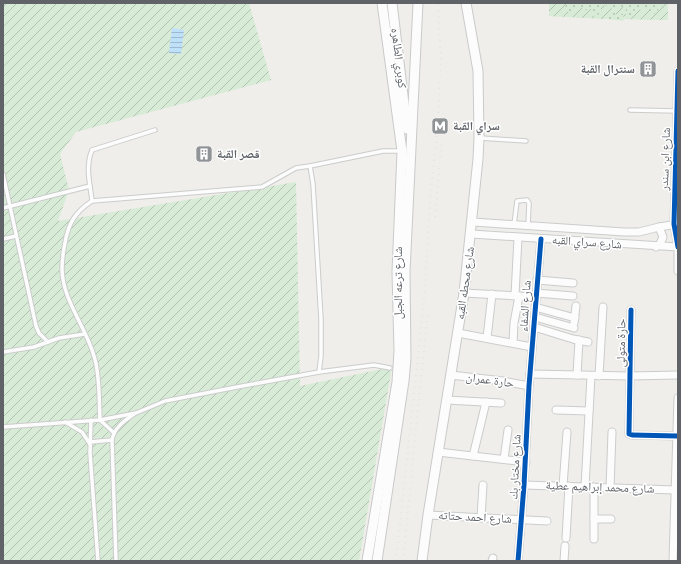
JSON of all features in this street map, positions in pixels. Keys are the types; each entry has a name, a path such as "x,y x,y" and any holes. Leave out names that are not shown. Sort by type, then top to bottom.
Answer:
{"main road":[{"name":"شارع ترعه الجبل","path":"382,3 406,151"},
{"name":"كوبري الطاهره","path":"392,3 406,113"},
{"path":"410,3 417,13"},
{"name":"شارع ترعه الجبل","path":"367,561 397,382 399,351 397,272 406,151 413,110 418,3"},
{"name":"شارع محطه القبه","path":"422,561 428,515 458,333 473,222 479,138 478,71 466,3"},
{"name":"شارع ترعه الجبل","path":"378,561 406,359 406,113"}],"street":[{"name":"شارع ابن سندر","path":"678,71 676,224 678,271"},
{"name":"شارع سراي القبه","path":"473,222 624,232 639,232 676,224"},
{"path":"656,247 660,244 663,237 659,227"},
{"name":"شارع سراي القبه","path":"471,234 678,248"},
{"path":"513,343 517,296 518,238"},
{"name":"شارع الشفاء","path":"530,374 541,239"},
{"path":"537,280 573,283"},
{"path":"464,293 517,296 573,296"},
{"path":"486,338 492,294"},
{"path":"576,306 574,328 576,339 576,375"},
{"path":"535,307 575,318"},
{"path":"599,376 603,307"},
{"name":"حارة متولى","path":"631,310 629,434 677,434"},
{"path":"535,316 574,328"},
{"path":"534,327 588,342"},
{"path":"458,333 532,347"},
{"path":"530,374 590,376 678,375"},
{"name":"شارع مختار بك","path":"518,561 526,462 530,374"},
{"name":"حارة عمران","path":"451,375 497,380 529,386"},
{"path":"585,487 590,376"},
{"path":"673,561 677,499 675,490 677,473 678,398"},
{"path":"447,400 501,403"},
{"path":"473,456 486,402"},
{"path":"556,410 588,411"},
{"path":"504,459 508,430"},
{"path":"564,561 566,542 566,432"},
{"path":"610,488 612,432"},
{"path":"438,452 526,462"},
{"path":"481,518 483,485"},
{"name":"شارع محمد إبراهيم عطية","path":"524,485 675,490"},
{"path":"594,487 594,539"},
{"name":"شارع احمد حتاته","path":"428,515 547,521"},
{"path":"594,518 611,519"}],"lane":[{"path":"630,110 677,111"},
{"path":"92,201 88,160 92,150 155,130"},
{"path":"479,138 526,141"},
{"path":"113,432 100,420 96,362 65,287 62,271 64,246 70,226 74,217 81,208 92,201 262,187 296,168 383,151 406,151"},
{"path":"310,166 313,184 321,319 321,356 319,372"},
{"path":"3,174 36,326 48,342"},
{"path":"3,208 90,186"},
{"path":"514,225 517,201 527,200 529,203 528,226"},
{"path":"3,239 16,236"},
{"path":"3,346 4,352 34,347 59,338 84,334"},
{"path":"3,427 100,420 136,413 165,401 319,372 374,365 390,368"},
{"path":"116,561 113,432 136,413"},
{"path":"91,420 90,444 98,561"},
{"path":"64,422 82,432 90,444"},
{"path":"90,444 112,440"}],"green space":[{"path":"3,3 249,3 271,80 76,132 60,154 69,190 58,221 296,182 300,386 392,367 359,561 3,561"},
{"path":"549,3 668,3 668,20 624,19 623,21 549,16"},
{"path":"549,3 551,3 552,6 558,3 568,3 564,8 571,14 576,8 578,9 579,7 586,10 591,9 594,16 602,13 600,6 612,5 611,14 608,14 608,19 549,16"},
{"path":"660,3 668,3 668,20 623,19 624,14 616,14 616,4 626,9 625,14 631,16 633,11 640,10 645,7 655,14 662,5"}],"water":[{"path":"172,28 184,30 181,54 169,53"}],"railway":[{"path":"396,561 424,301 431,188 438,126 441,58 438,3"},
{"path":"435,217 442,141"},
{"path":"403,561 428,310"}],"cycle path":[{"path":"678,71 674,224 678,247"},
{"path":"518,561 524,485 529,386 541,239"},
{"path":"631,310 629,434 677,436"}],"place":[{"name":"سنترال القبة","path":"648,69"},
{"name":"سراي القبة","path":"440,126"},
{"name":"قصر القبة","path":"204,154"}]}
